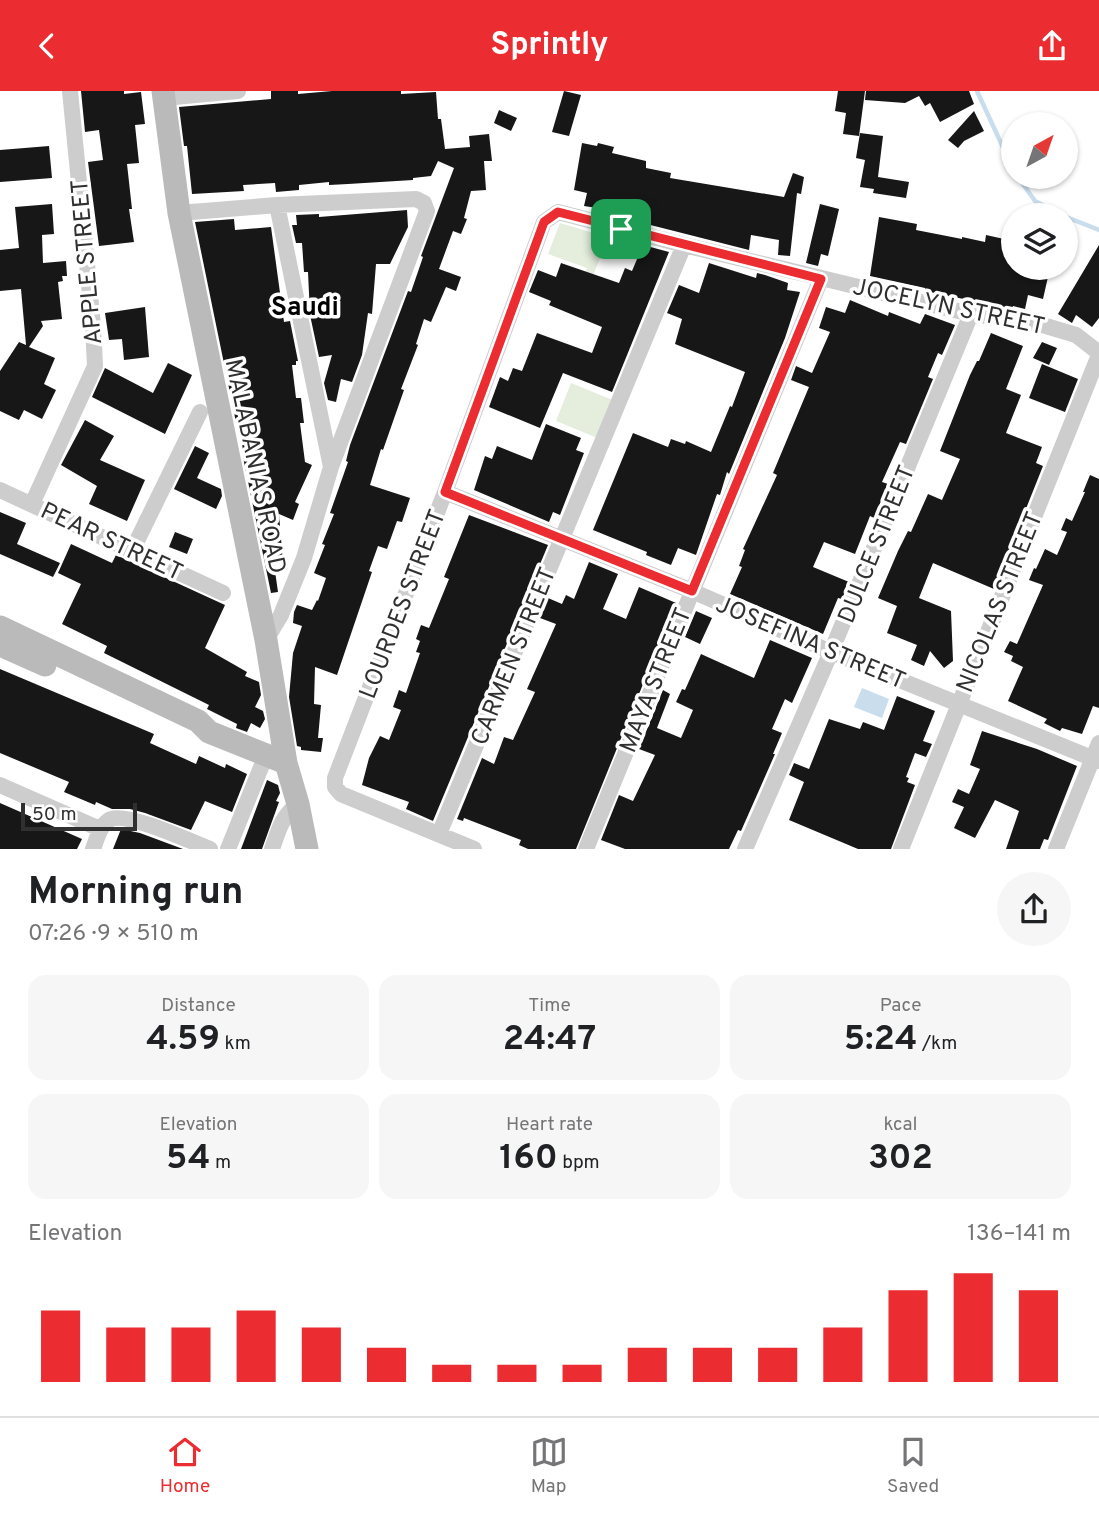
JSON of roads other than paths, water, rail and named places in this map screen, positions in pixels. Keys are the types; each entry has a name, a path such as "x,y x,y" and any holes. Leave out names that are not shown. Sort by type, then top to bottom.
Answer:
{"main road":[{"name":"MALABANIAS ROAD","path":"163,95 179,213 266,640 276,759 298,804 307,849"},
{"path":"0,627 40,654 195,736 209,732 276,759"},
{"path":"0,645 40,654"}],"street":[{"name":"APPLE STREET","path":"32,504 94,366 93,325 70,91"},
{"path":"163,95 238,91"},
{"path":"179,213 277,205 416,199 424,203 427,211 331,467 304,558 281,614 266,640"},
{"path":"277,205 331,467"},
{"name":"JOCELYN STREET","path":"550,216 558,212 971,314 1037,323 1076,335 1099,354"},
{"name":"LOURDES STREET","path":"439,834 341,794 335,787 335,778 445,492 544,222 550,216"},
{"name":"CARMEN STREET","path":"439,834 684,245"},
{"name":"MAYA STREET","path":"586,849 821,279"},
{"name":"DULCE STREET","path":"745,849 831,652 971,314"},
{"name":"NICOLAS STREET","path":"901,849 1099,354"},
{"path":"132,551 200,412"},
{"name":"PEAR STREET","path":"0,490 223,593"},
{"name":"JOSEFINA STREET","path":"445,492 692,591 831,652 1097,754"},
{"path":"1056,849 1097,754"},
{"path":"228,849 276,759"},
{"path":"0,785 100,829"},
{"path":"272,849 283,819 298,804"},
{"path":"93,849 100,829 109,820 124,817 210,849"},
{"path":"439,834 474,849"}],"water":[{"path":"862,688 889,699 882,718 854,707"}],"waterway":[{"path":"977,91 1001,143"},
{"path":"1026,189 1039,203"},
{"path":"1078,222 1099,230"}],"district":[{"name":"Saudi","path":"305,306"}]}
